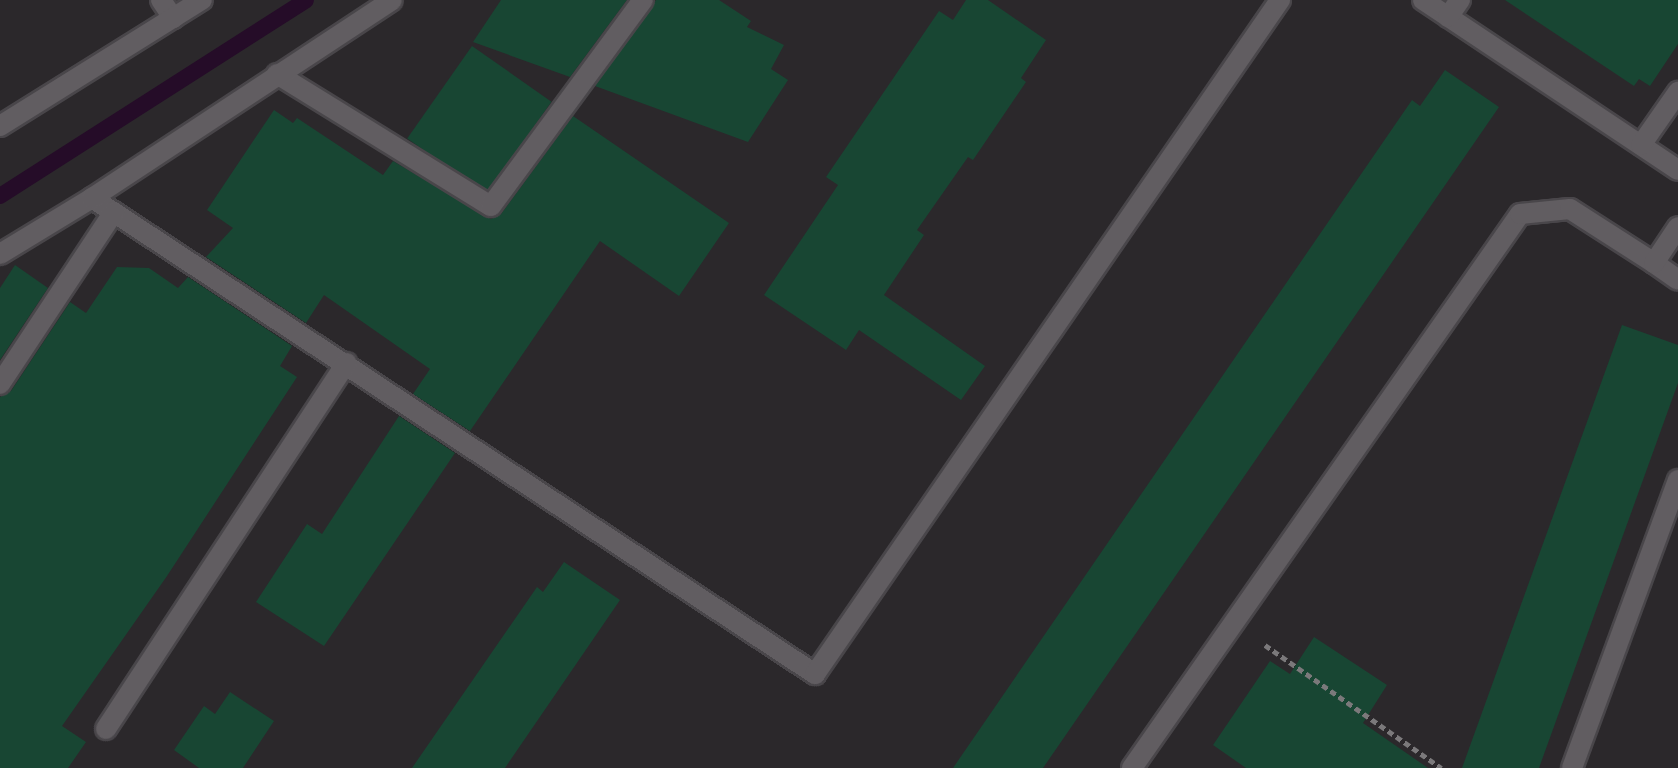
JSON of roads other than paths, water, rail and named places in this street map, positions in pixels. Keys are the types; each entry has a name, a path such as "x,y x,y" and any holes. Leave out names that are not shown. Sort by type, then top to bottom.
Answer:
{"street":[{"path":"161,0 173,18"},
{"path":"0,126 202,0"},
{"path":"0,254 92,198 392,0"},
{"path":"277,74 491,206 643,0"},
{"path":"92,198 815,674 1280,0"},
{"path":"1423,0 1454,8 1678,170"},
{"path":"1641,145 1678,92"},
{"path":"1132,768 1520,214 1570,209 1678,280"},
{"path":"0,384 114,212"},
{"path":"1654,263 1678,227"},
{"path":"106,729 346,363"},
{"path":"1572,768 1678,480"}],"waterway":[{"path":"0,196 306,0"}]}
